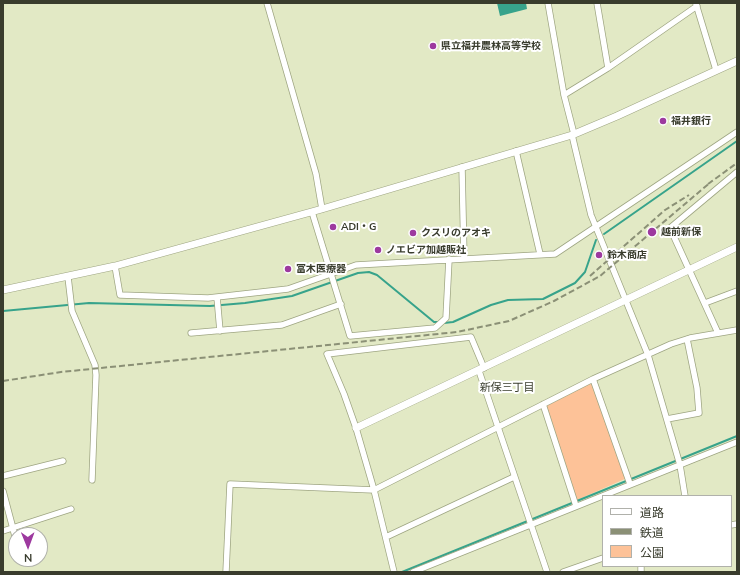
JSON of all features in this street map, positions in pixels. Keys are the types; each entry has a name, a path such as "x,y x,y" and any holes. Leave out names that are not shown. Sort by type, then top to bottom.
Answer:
{"street":[{"path":"266,3 316,174 322,209"},
{"path":"548,3 564,95 591,215 627,300 648,355 680,464 685,495"},
{"path":"596,3 608,68"},
{"path":"564,95 608,68 697,5 716,70"},
{"path":"3,290 115,266 312,212 573,134 737,61"},
{"path":"115,266 120,294 217,297 288,289 356,266 464,258 555,254 737,132"},
{"path":"516,151 540,254"},
{"path":"462,167 464,258"},
{"path":"718,333 670,228 718,186 737,172"},
{"path":"312,212 350,336 435,328 446,318 449,259"},
{"path":"356,428 737,247"},
{"path":"68,277 72,311 95,365 96,375 92,480"},
{"path":"705,303 737,291"},
{"path":"217,297 220,331"},
{"path":"191,333 282,325 341,304"},
{"path":"226,572 230,484 374,490 593,379 671,344 687,339 737,330"},
{"path":"394,572 374,490 356,428 344,394 327,354 471,337 514,477 547,572"},
{"path":"667,419 700,413 697,388 687,339"},
{"path":"593,379 630,484"},
{"path":"543,404 576,506"},
{"path":"603,495 737,442"},
{"path":"3,476 63,461"},
{"path":"386,537 514,477"},
{"path":"3,491 13,527"},
{"path":"413,572 602,495"},
{"path":"16,527 71,509"},
{"path":"563,572 602,558"}],"green space":[{"path":"591,380 627,478 577,500 543,404"}],"water":[{"path":"497,3 526,3 527,9 500,16"}],"waterway":[{"path":"604,234 737,141"},
{"path":"444,323 453,322 491,305 508,300 543,299 575,283 585,272 596,240"},
{"path":"3,311 89,303 210,306 245,303 292,296 358,273 369,272 377,275 434,322 440,322"},
{"path":"402,572 737,436"}],"railway":[{"path":"708,184 737,163"},
{"path":"3,381 61,372 457,332 509,321 554,301 600,276 712,181"},
{"path":"590,276 665,210 689,195"}],"place":[{"name":"県立福井農林高等学校","path":"433,46"},
{"name":"福井銀行","path":"663,121"},
{"name":"ADI・G","path":"333,227"},
{"name":"越前新保","path":"652,232"},
{"name":"クスリのアオキ","path":"413,233"},
{"name":"ノエビア加越販社","path":"378,250"},
{"name":"鈴木商店","path":"599,255"},
{"name":"冨木医療器","path":"288,269"}],"district":[{"name":"新保三丁目","path":"507,388"}]}
